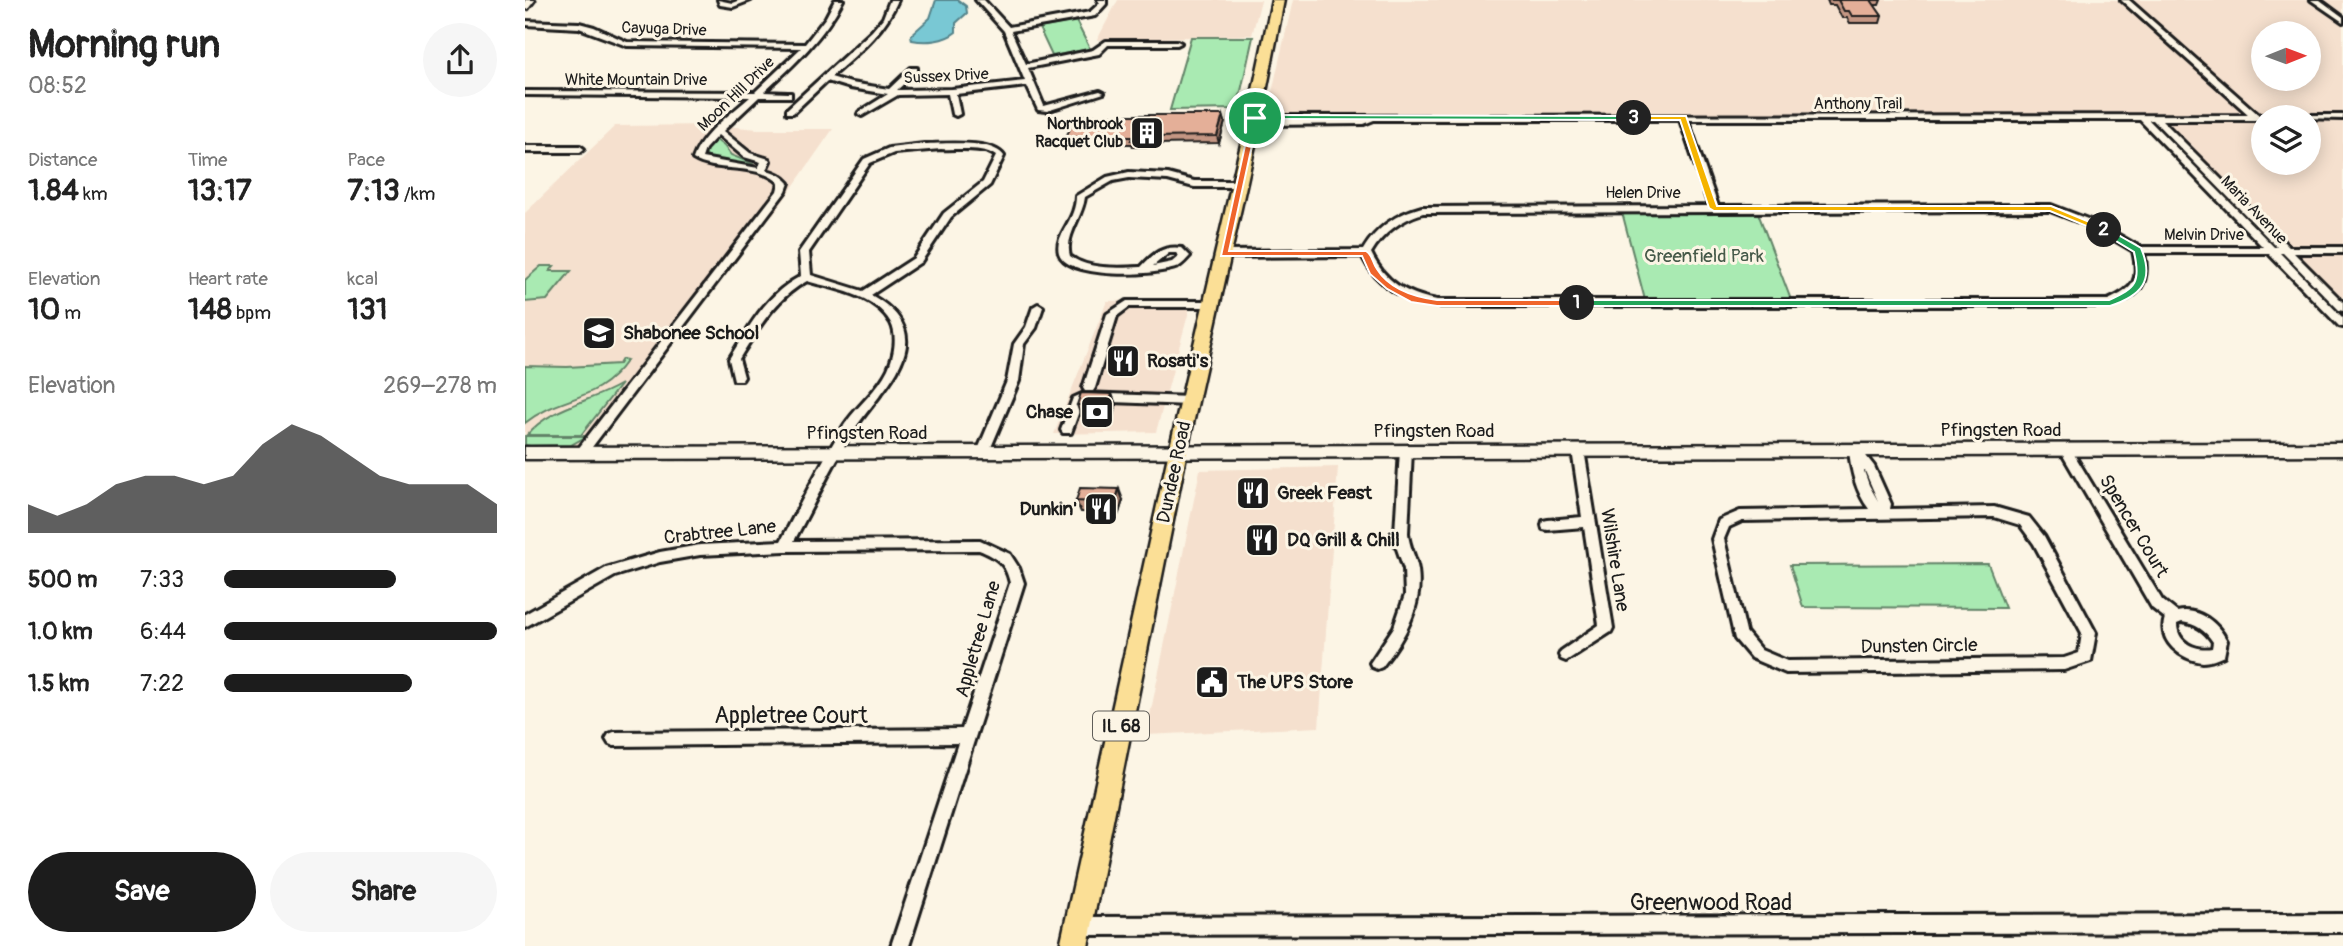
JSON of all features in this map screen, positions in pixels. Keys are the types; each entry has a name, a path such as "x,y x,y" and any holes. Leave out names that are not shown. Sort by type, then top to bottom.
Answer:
{"main road":[{"path":"525,7 530,0"},
{"name":"Dundee Road","path":"1077,936 1178,451 1254,121 1278,0"},
{"name":"Pfingsten Road","path":"525,453 2343,449"}],"street":[{"path":"722,0 722,4 728,5 747,0"},
{"name":"Moon Hill Drive","path":"761,171 710,164 697,159 701,148 717,130 827,23 839,0"},
{"path":"790,111 875,33 886,19 894,0"},
{"path":"980,0 1007,30 1041,108 1047,109 1100,93"},
{"path":"1007,30 1092,14 1100,9 1104,3 1102,0"},
{"path":"2125,0 2251,112"},
{"path":"2315,0 2343,20"},
{"name":"Cayuga Drive","path":"525,23 590,27 612,41 627,44 806,46"},
{"path":"1022,67 1095,52 1106,43 1177,43"},
{"path":"862,114 892,92 914,70"},
{"name":"Sussex Drive","path":"825,78 844,85 892,92 952,92 1028,83"},
{"path":"952,92 956,114"},
{"name":"White Mountain Drive","path":"525,93 788,95"},
{"name":"Anthony Trail","path":"1254,121 1373,118 1684,120 2251,117"},
{"name":"Anthony Trail","path":"2321,117 2343,117"},
{"name":"Maria Avenue","path":"2143,118 2343,324"},
{"name":"Maria Avenue","path":"2156,118 2343,308"},
{"name":"Anthony Trail","path":"1392,124 1462,120"},
{"path":"1684,120 1714,208"},
{"name":"Anthony Trail","path":"1684,120 2108,122"},
{"path":"582,452 781,191 784,183 781,178 761,171 766,161 747,155 717,130"},
{"path":"525,149 580,149"},
{"path":"738,377 734,359 777,295 788,284 806,276 804,252 867,161 878,153 894,149 996,150 1000,156 986,183 947,215 918,260 864,295"},
{"path":"1144,269 1077,267 1066,258 1064,243 1078,213 1081,196 1109,179 1129,175 1168,177 1194,184 1239,184"},
{"name":"Helen Drive","path":"1366,253 1375,237 1391,223 1422,209 2051,208 2095,225 2138,250"},
{"path":"1224,254 1366,253 1373,272 1390,287 1411,299 1437,303 2110,303 2131,294 2141,282 2142,267 2138,250"},
{"name":"Melvin Drive","path":"2138,250 2343,250"},
{"name":"Crabtree Lane","path":"525,621 611,572 660,557 700,550 785,546 850,425 894,369 899,351 900,335 895,320 884,309 864,295 806,276"},
{"path":"1089,388 1112,314 1118,308 1127,304 1212,304"},
{"path":"983,452 1013,381 1019,344 1031,328 1038,307"},
{"path":"1067,430 1077,401 1084,397 1190,401"},
{"name":"Spencer Court","path":"2065,449 2157,604 2175,618"},
{"path":"1377,663 1394,643 1407,614 1414,588 1411,565 1402,544 1406,450"},
{"name":"Wilshire Lane","path":"1566,656 1606,628 1578,450"},
{"path":"1855,450 1857,467 1872,506 1882,514"},
{"name":"Dunsten Circle","path":"1994,512 2024,521 2039,540 2089,633 2086,657 2064,663 1786,667 1756,654 1740,635 1718,539 1724,523 1739,516 1882,514 1994,512"},
{"path":"1548,525 1590,521"},
{"name":"Appletree Lane","path":"785,546 980,545 1000,553 1014,566 1017,583 1015,593 900,946"},
{"name":"Appletree Court","path":"614,739 969,736"},
{"name":"Greenwood Road","path":"1077,936 2343,923"}],"shaded area":[{"path":"1118,0 1261,0 1252,35 1097,40"},
{"path":"1293,0 2343,0 2343,304 2159,116 1267,114"},
{"name":"Shabonee School","path":"714,125 758,129 833,129 774,214 765,215 582,452 525,453 525,213 615,126"},
{"path":"1192,300 1156,432 1054,434 1107,301"},
{"path":"1338,467 1319,727 1146,735 1200,470"}],"green space":[{"path":"1076,21 1090,49 1052,56 1039,28"},
{"path":"1191,37 1253,37 1237,109 1170,110"},
{"path":"719,137 716,140 731,155 753,164 751,166 707,157 704,151"},
{"name":"Greenfield Park","path":"1622,212 1758,213 1791,300 1645,300"},
{"path":"541,266 554,266 550,271 571,271 547,300 525,302 525,280"},
{"path":"622,359 627,360 615,374 591,392 552,407 525,423 525,366 619,364"},
{"path":"621,384 581,435 527,435 559,411"},
{"path":"525,436 587,436 571,445 530,446 525,445"},
{"path":"1988,564 2005,608 1803,607 1790,565"}],"water":[{"path":"936,0 958,0 966,6 967,13 956,23 956,32 952,35 935,40 912,40 911,35 930,18"}],"building":[{"path":"1838,0 1871,0 1882,16 1852,16 1849,11 1844,11"},
{"name":"Northbrook Racquet Club","path":"1076,115 1223,115 1217,136 1131,140 1133,137 1066,137"},
{"path":"1081,393 1112,394 1109,405 1077,405"},
{"path":"1080,488 1119,489 1115,503 1076,501"}],"place":[{"name":"Northbrook Racquet Club","path":"1147,133"},
{"name":"Shabonee School","path":"599,333"},
{"name":"Rosati's","path":"1123,361"},
{"name":"Chase","path":"1097,412"},
{"name":"Greek Feast","path":"1253,493"},
{"name":"Dunkin'","path":"1101,509"},
{"name":"DQ Grill & Chill","path":"1262,540"},
{"name":"The UPS Store","path":"1212,682"}],"route":[{"path":"1255,118 1683,118 1714,208 2051,208 2095,225 2138,250 2142,267 2141,282 2131,294 2110,303 1437,303 1411,299 1390,287 1373,272 1366,253 1224,254 1255,118"}]}
